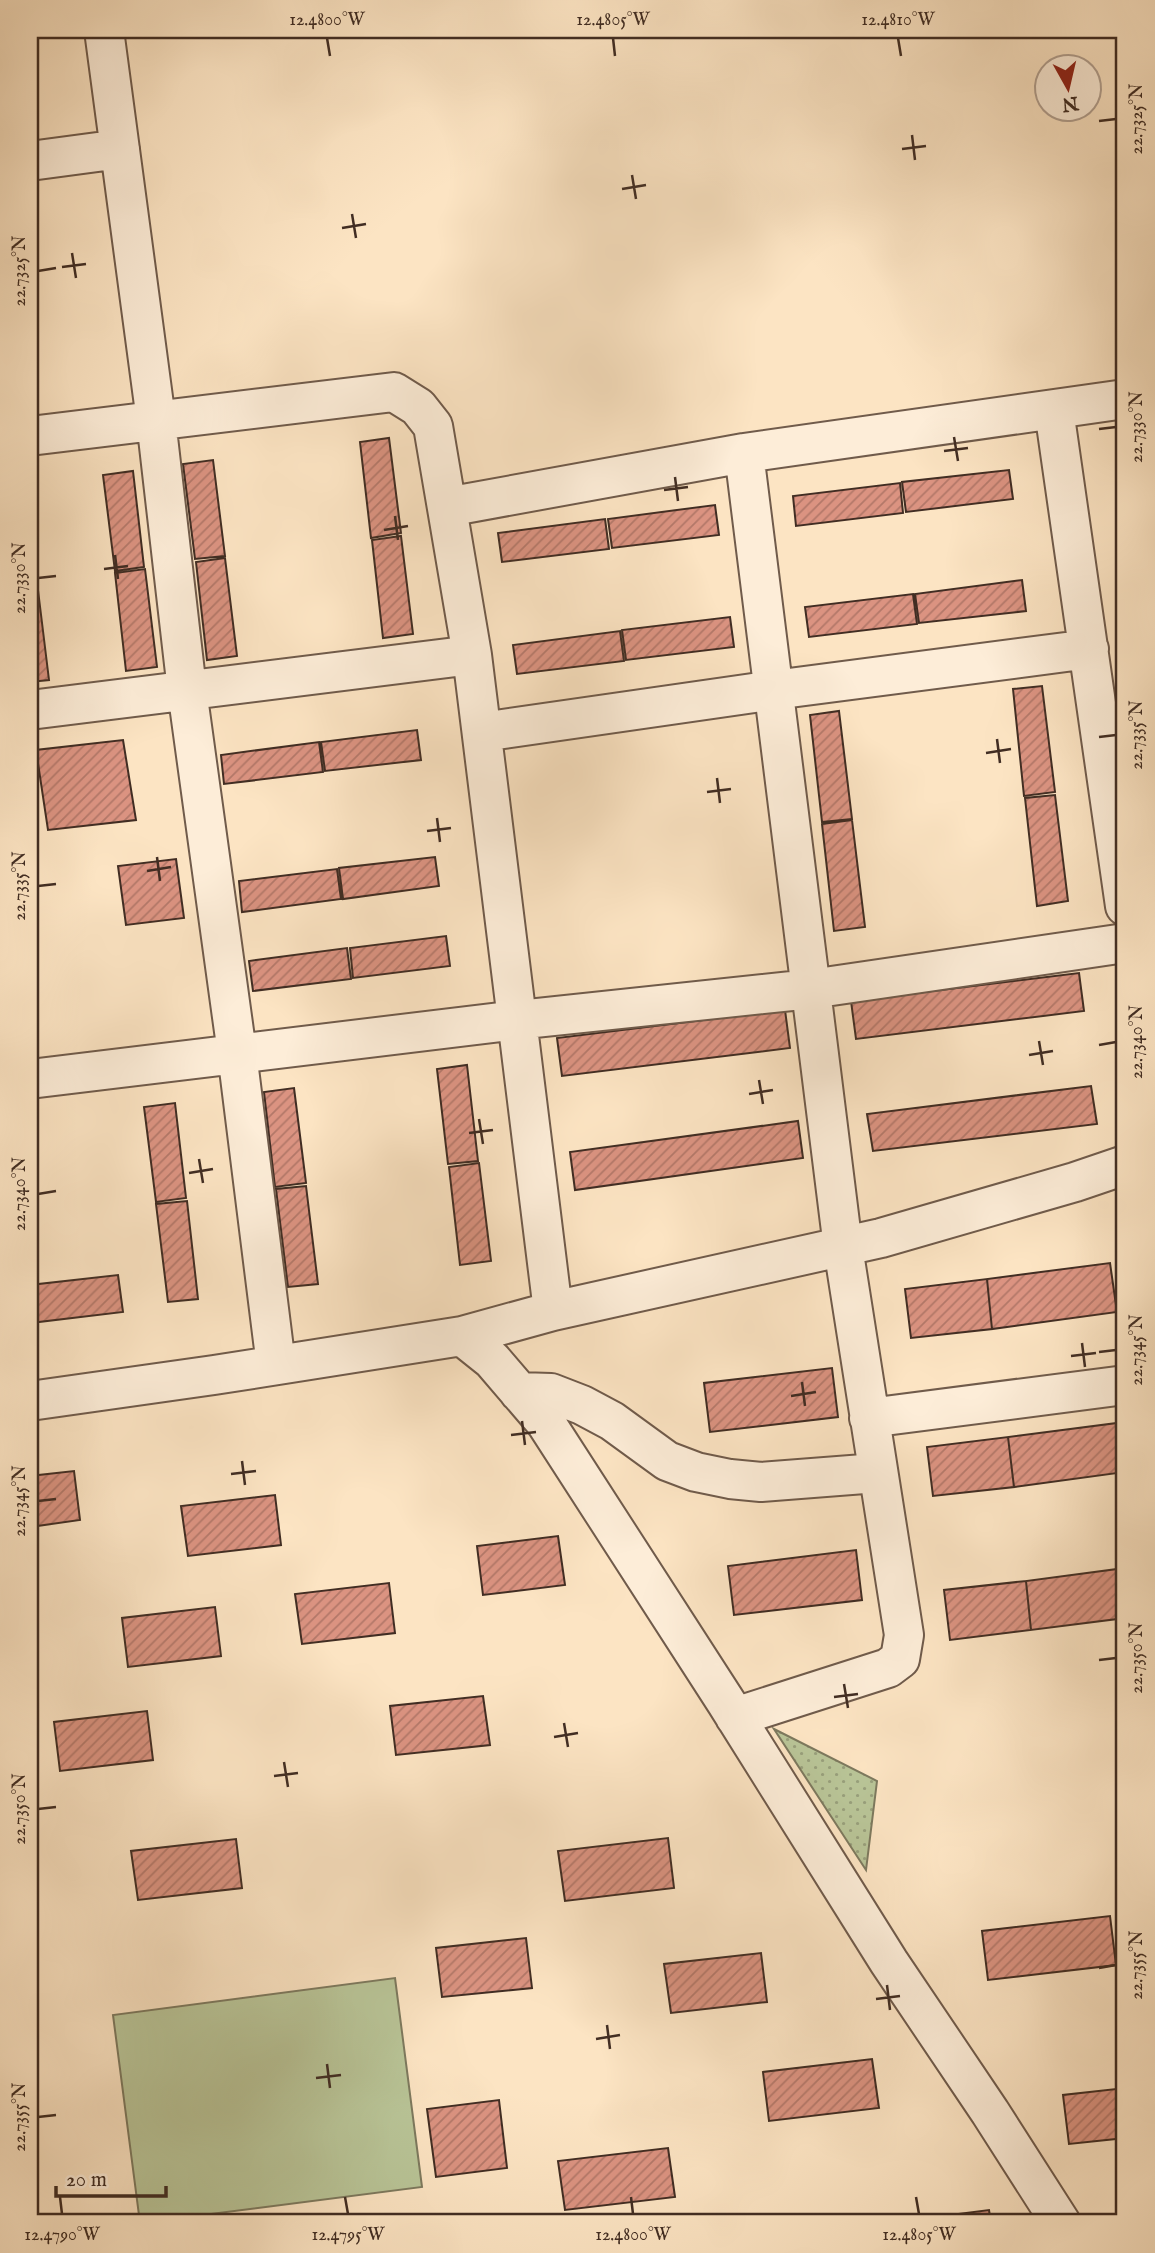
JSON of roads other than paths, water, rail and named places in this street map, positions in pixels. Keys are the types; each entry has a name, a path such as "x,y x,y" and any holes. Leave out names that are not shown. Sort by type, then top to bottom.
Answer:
{"street":[{"path":"104,30 276,1365"},
{"path":"30,161 120,149"},
{"path":"30,436 394,392 418,407 433,426 472,654 553,1311"},
{"path":"447,507 744,453 1125,399"},
{"path":"1054,410 1125,906"},
{"path":"735,1717 888,1668 900,1659 904,1635 843,1247 744,453"},
{"path":"482,732 1089,649"},
{"path":"30,710 472,654"},
{"path":"30,1079 517,1020 811,989 1125,943"},
{"path":"30,1401 462,1336 553,1311 881,1238 1125,1166"},
{"path":"462,1336 492,1360 546,1423 889,1962 1061,2223"},
{"path":"869,1418 1125,1385"},
{"path":"519,1392 551,1392 582,1405 612,1421 667,1461 696,1472 761,1482 877,1473"}]}
